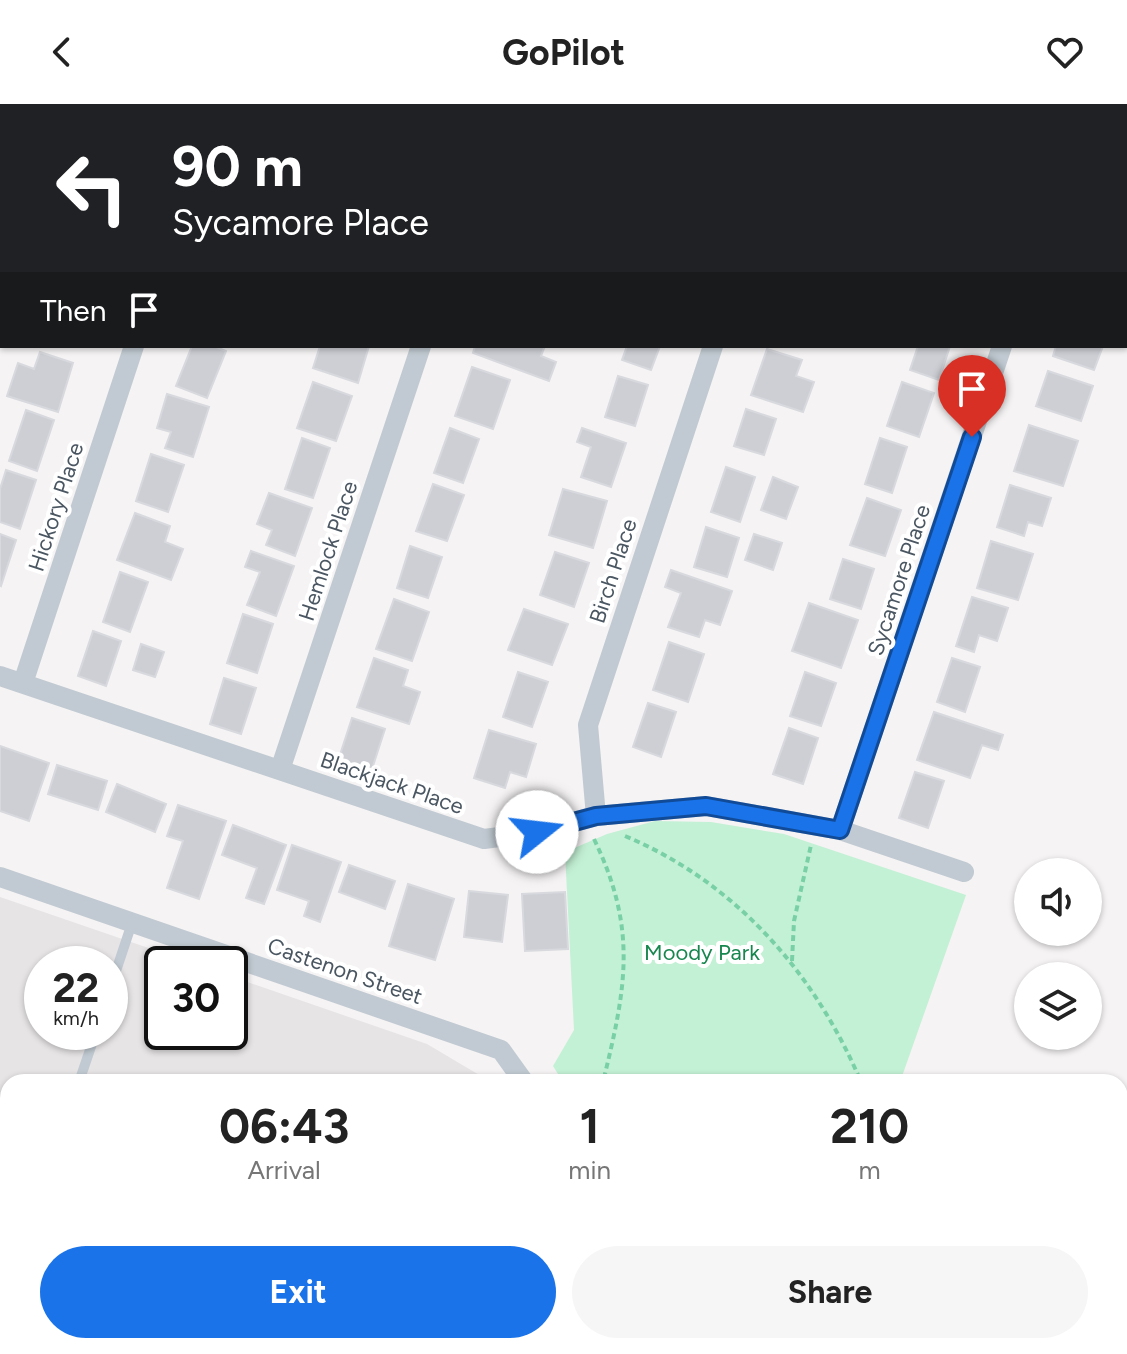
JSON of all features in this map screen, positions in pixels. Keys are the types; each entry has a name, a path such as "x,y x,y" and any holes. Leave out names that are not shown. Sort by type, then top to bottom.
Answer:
{"street":[{"name":"Hickory Place","path":"23,683 133,348"},
{"name":"Hemlock Place","path":"280,770 420,348"},
{"name":"Birch Place","path":"596,816 588,725 712,348"},
{"name":"Sycamore Place","path":"840,830 1001,348"},
{"name":"Blackjack Place","path":"0,676 484,839 537,832 596,816 706,806 840,830 964,872"},
{"name":"Castenon Street","path":"0,877 501,1050 518,1074"}],"lane":[{"path":"124,946 132,923"},
{"path":"82,1074 90,1050"}],"path":[{"path":"617,814 619,833 677,862 720,891 792,961 826,1013 857,1074"},
{"path":"792,961 794,921 816,827"},
{"path":"594,839 622,912 626,949 623,986 605,1074"}],"shaded area":[{"path":"0,897 144,946 144,1050 248,1050 248,982 427,1044 478,1074 0,1074"}],"green space":[{"name":"Moody Park","path":"655,821 711,822 784,834 966,895 903,1074 558,1074 553,1066 574,1030 565,852 607,834"}],"building":[{"path":"191,348 226,351 207,398 176,386"},
{"path":"319,348 368,348 358,383 313,368"},
{"path":"474,348 544,348 541,356 556,362 549,381 473,353"},
{"path":"626,348 659,348 651,370 622,360"},
{"path":"917,348 949,348 939,380 910,370"},
{"path":"1055,348 1102,348 1094,370 1053,356"},
{"path":"767,349 802,360 796,376 814,382 803,412 751,395"},
{"path":"40,352 73,363 58,412 7,396 18,363 34,369"},
{"path":"472,367 510,380 493,429 455,416"},
{"path":"1048,371 1093,386 1081,421 1036,406"},
{"path":"618,376 648,385 635,426 605,417"},
{"path":"313,382 352,396 336,441 297,428"},
{"path":"902,382 934,393 919,437 887,426"},
{"path":"167,394 209,407 193,457 165,448 171,432 157,428"},
{"path":"746,409 776,419 764,455 734,446"},
{"path":"26,410 54,420 37,471 9,461"},
{"path":"1029,425 1078,441 1063,486 1014,471"},
{"path":"450,428 479,439 463,483 434,473"},
{"path":"582,428 626,443 611,487 581,477 591,447 577,442"},
{"path":"302,438 330,448 313,498 285,489"},
{"path":"880,438 907,447 892,493 865,484"},
{"path":"151,454 184,465 168,512 136,501"},
{"path":"726,467 755,477 740,522 711,512"},
{"path":"6,470 36,480 20,529 0,522 0,489"},
{"path":"773,477 798,487 786,519 761,510"},
{"path":"433,484 464,495 447,541 416,531"},
{"path":"1010,485 1051,498 1042,526 1028,522 1024,536 997,527"},
{"path":"563,489 607,501 593,548 549,535"},
{"path":"269,493 312,508 295,556 266,545 272,530 257,524"},
{"path":"867,498 901,510 885,556 850,545"},
{"path":"135,513 170,526 165,542 183,549 171,580 117,560"},
{"path":"706,527 739,538 727,577 694,567"},
{"path":"0,534 16,540 1,586 0,585"},
{"path":"754,534 782,543 773,570 745,560"},
{"path":"991,541 1033,554 1018,600 977,588"},
{"path":"410,546 442,557 428,598 397,588"},
{"path":"251,551 294,566 276,616 247,605 260,572 245,567"},
{"path":"555,552 589,563 574,607 540,595"},
{"path":"843,559 874,569 861,609 830,599"},
{"path":"671,570 732,591 720,625 705,620 699,637 668,627 681,593 665,587"},
{"path":"120,572 148,582 130,632 103,622"},
{"path":"972,597 1008,608 997,641 979,635 974,652 956,646"},
{"path":"394,599 429,612 412,661 376,649"},
{"path":"809,603 858,620 841,668 792,651"},
{"path":"524,609 568,624 552,665 508,650"},
{"path":"243,614 273,624 257,673 227,663"},
{"path":"93,631 121,641 106,686 78,676"},
{"path":"669,642 704,654 688,702 653,690"},
{"path":"141,644 164,652 155,677 133,670"},
{"path":"374,658 408,670 403,686 420,692 409,724 357,707"},
{"path":"952,658 980,667 965,712 937,702"},
{"path":"518,672 548,682 532,727 503,717"},
{"path":"805,672 836,683 821,726 790,716"},
{"path":"224,678 256,688 241,734 210,724"},
{"path":"648,703 676,712 661,757 633,747"},
{"path":"934,712 1003,735 998,750 982,745 970,778 917,760"},
{"path":"352,718 385,729 370,775 337,764"},
{"path":"789,728 818,738 803,784 773,774"},
{"path":"489,730 536,744 526,777 510,772 505,788 474,778"},
{"path":"0,746 49,763 29,821 0,811"},
{"path":"57,765 107,781 98,810 48,794"},
{"path":"915,772 944,781 928,828 899,818"},
{"path":"117,784 166,804 155,832 106,812"},
{"path":"178,805 226,821 199,899 167,888 183,841 167,836"},
{"path":"233,825 286,845 264,904 246,898 257,868 222,855"},
{"path":"292,845 341,862 320,922 304,916 309,901 277,890"},
{"path":"349,865 395,881 385,909 339,892"},
{"path":"408,884 454,899 435,960 389,946"},
{"path":"469,891 508,895 502,942 464,937"},
{"path":"565,892 568,949 525,951 522,894"}],"route":[{"path":"537,832 596,816 706,806 840,830 972,437"}]}
